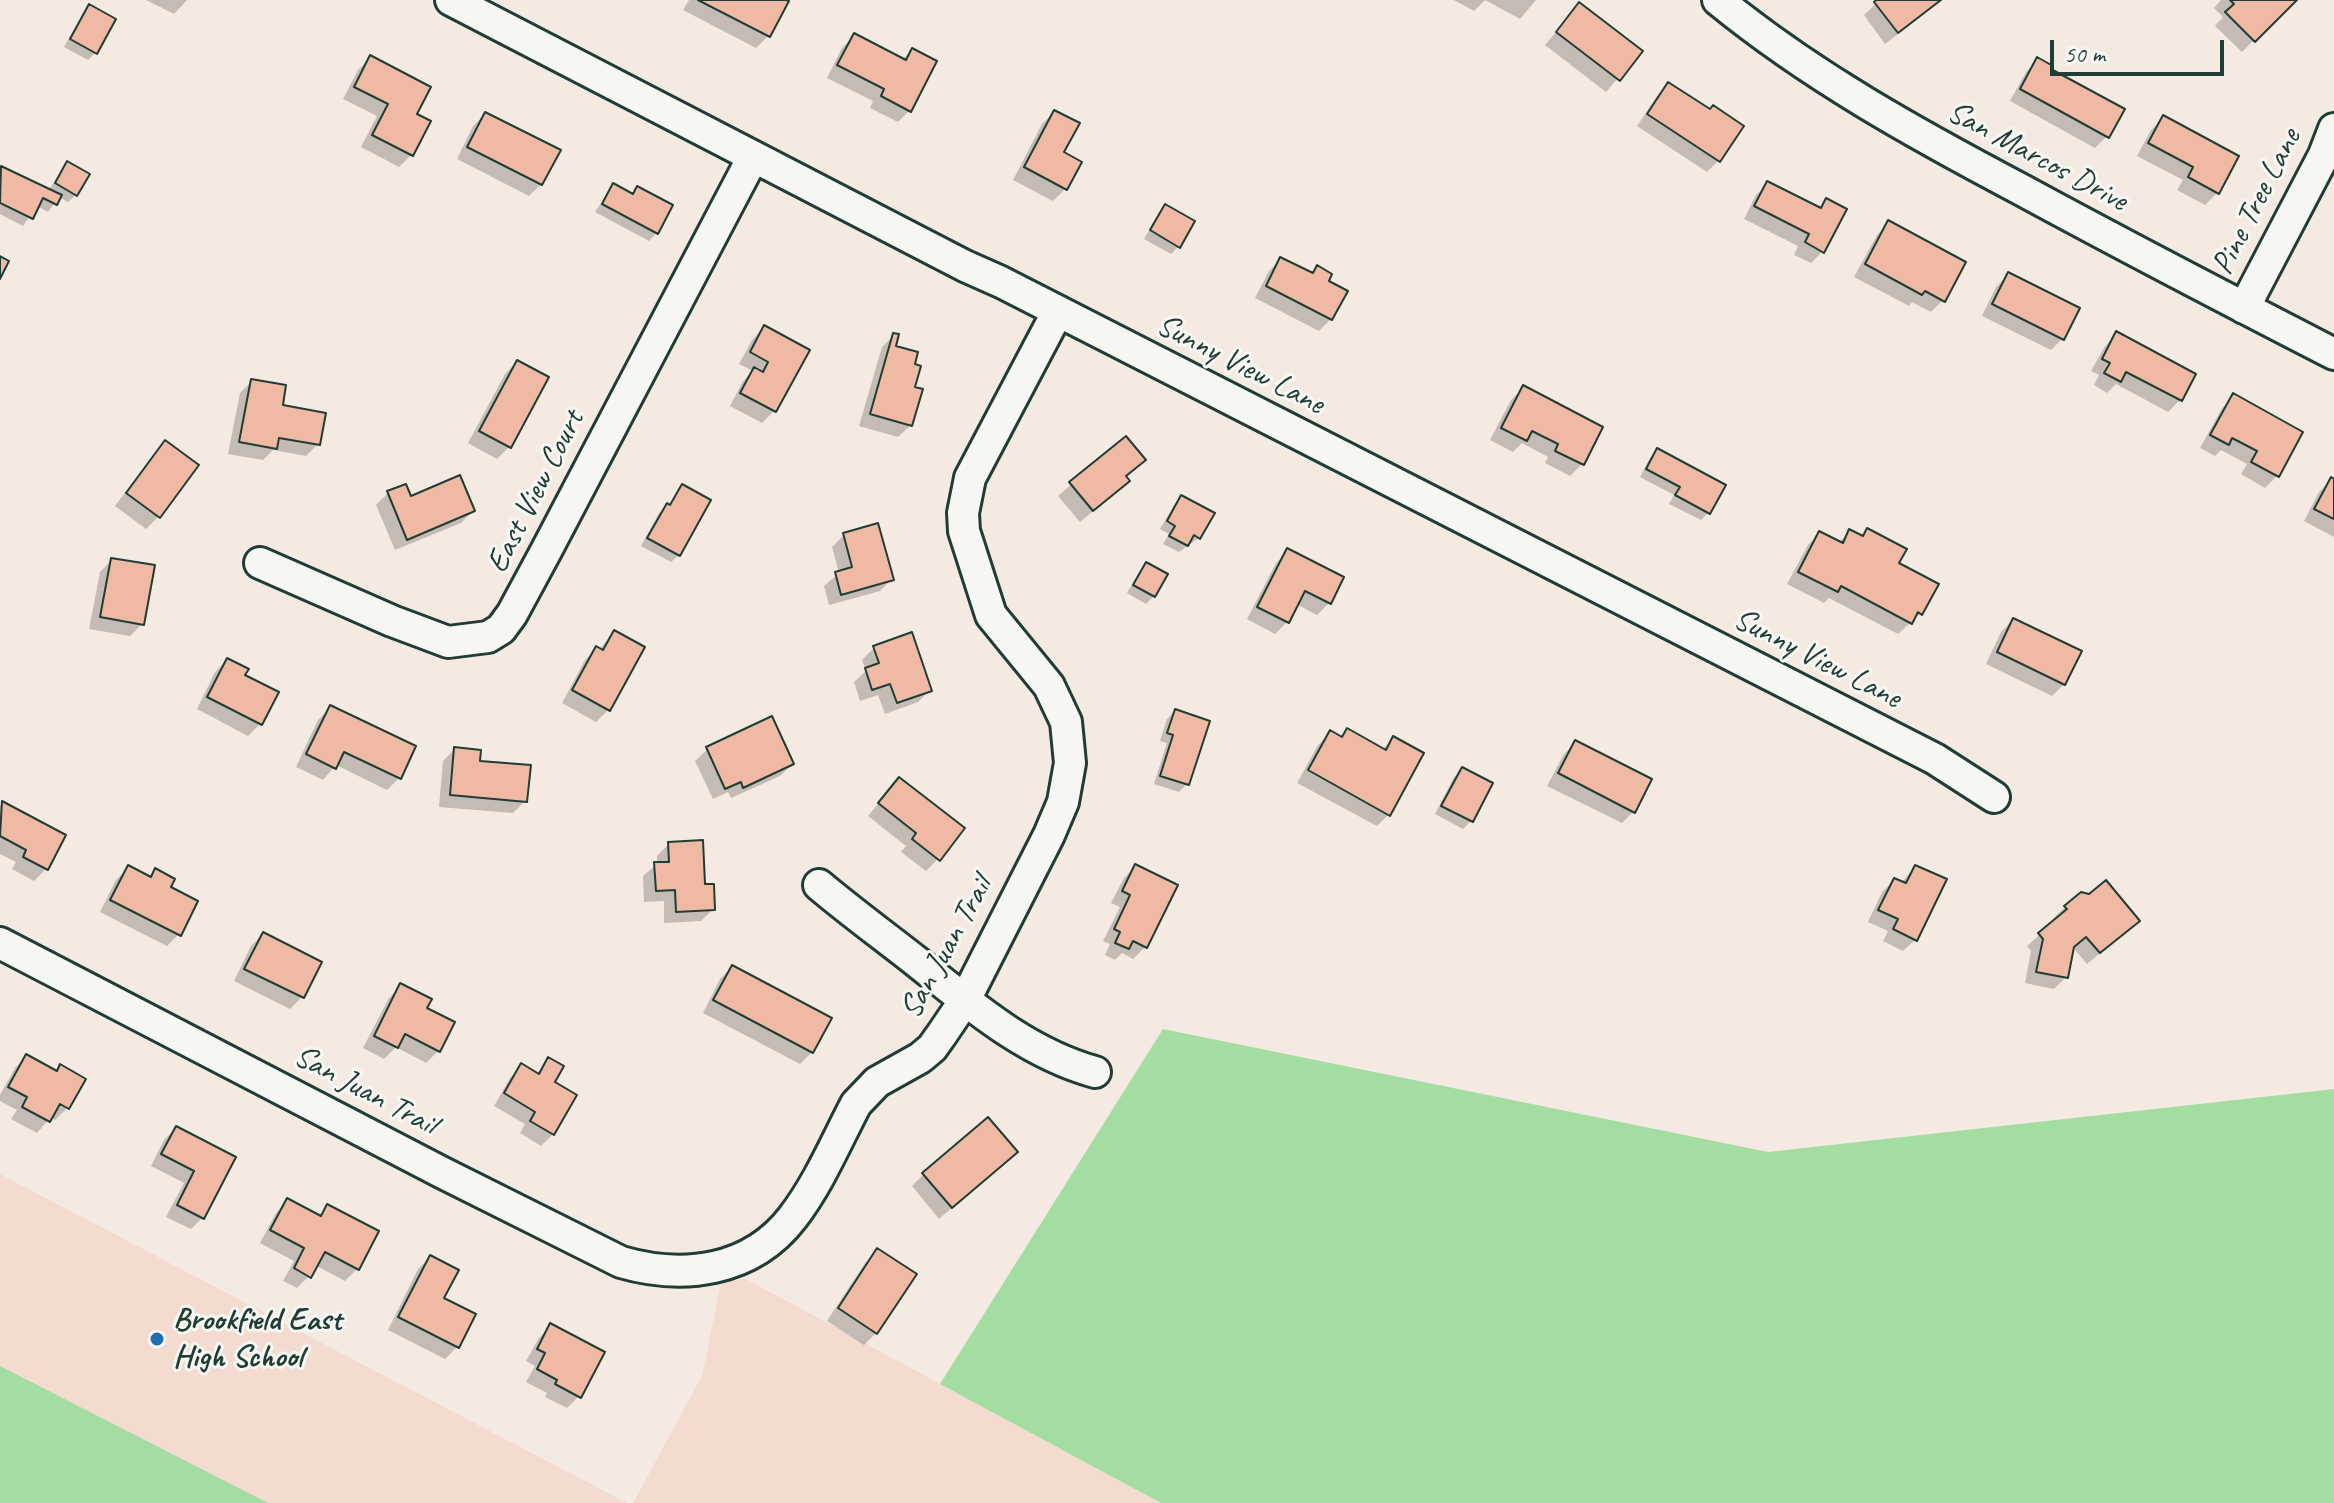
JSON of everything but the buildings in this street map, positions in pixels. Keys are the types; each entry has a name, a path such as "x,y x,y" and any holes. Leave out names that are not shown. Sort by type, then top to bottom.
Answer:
{"street":[{"name":"Sunny View Lane","path":"451,0 1935,759 1994,797"},
{"name":"San Marcos Drive","path":"1723,1 1796,59 1887,116 2334,354"},
{"name":"Pine Tree Lane","path":"2244,308 2324,155 2334,129"},
{"name":"East View Court","path":"260,563 448,642 488,637 501,629 539,564 753,157"},
{"name":"San Juan Trail","path":"0,943 621,1262 675,1272 699,1272 751,1253 791,1220 856,1104 877,1082 932,1048 965,1000 1049,835 1068,783 1070,742 1066,722 1049,686 991,615 964,531 963,513 970,478 1058,311"},
{"path":"819,885 1017,1037 1048,1055 1095,1072"}],"shaded area":[{"name":"Brookfield East High School","path":"0,1174 627,1503 0,1503"},
{"path":"746,1279 1161,1503 633,1503 702,1376 721,1282"}],"green space":[{"path":"1163,1029 1768,1152 2334,1089 2334,1503 1161,1503 940,1384"},
{"path":"0,1366 268,1503 0,1503"}],"place":[{"name":"Brookfield East High School","path":"157,1339"}]}
